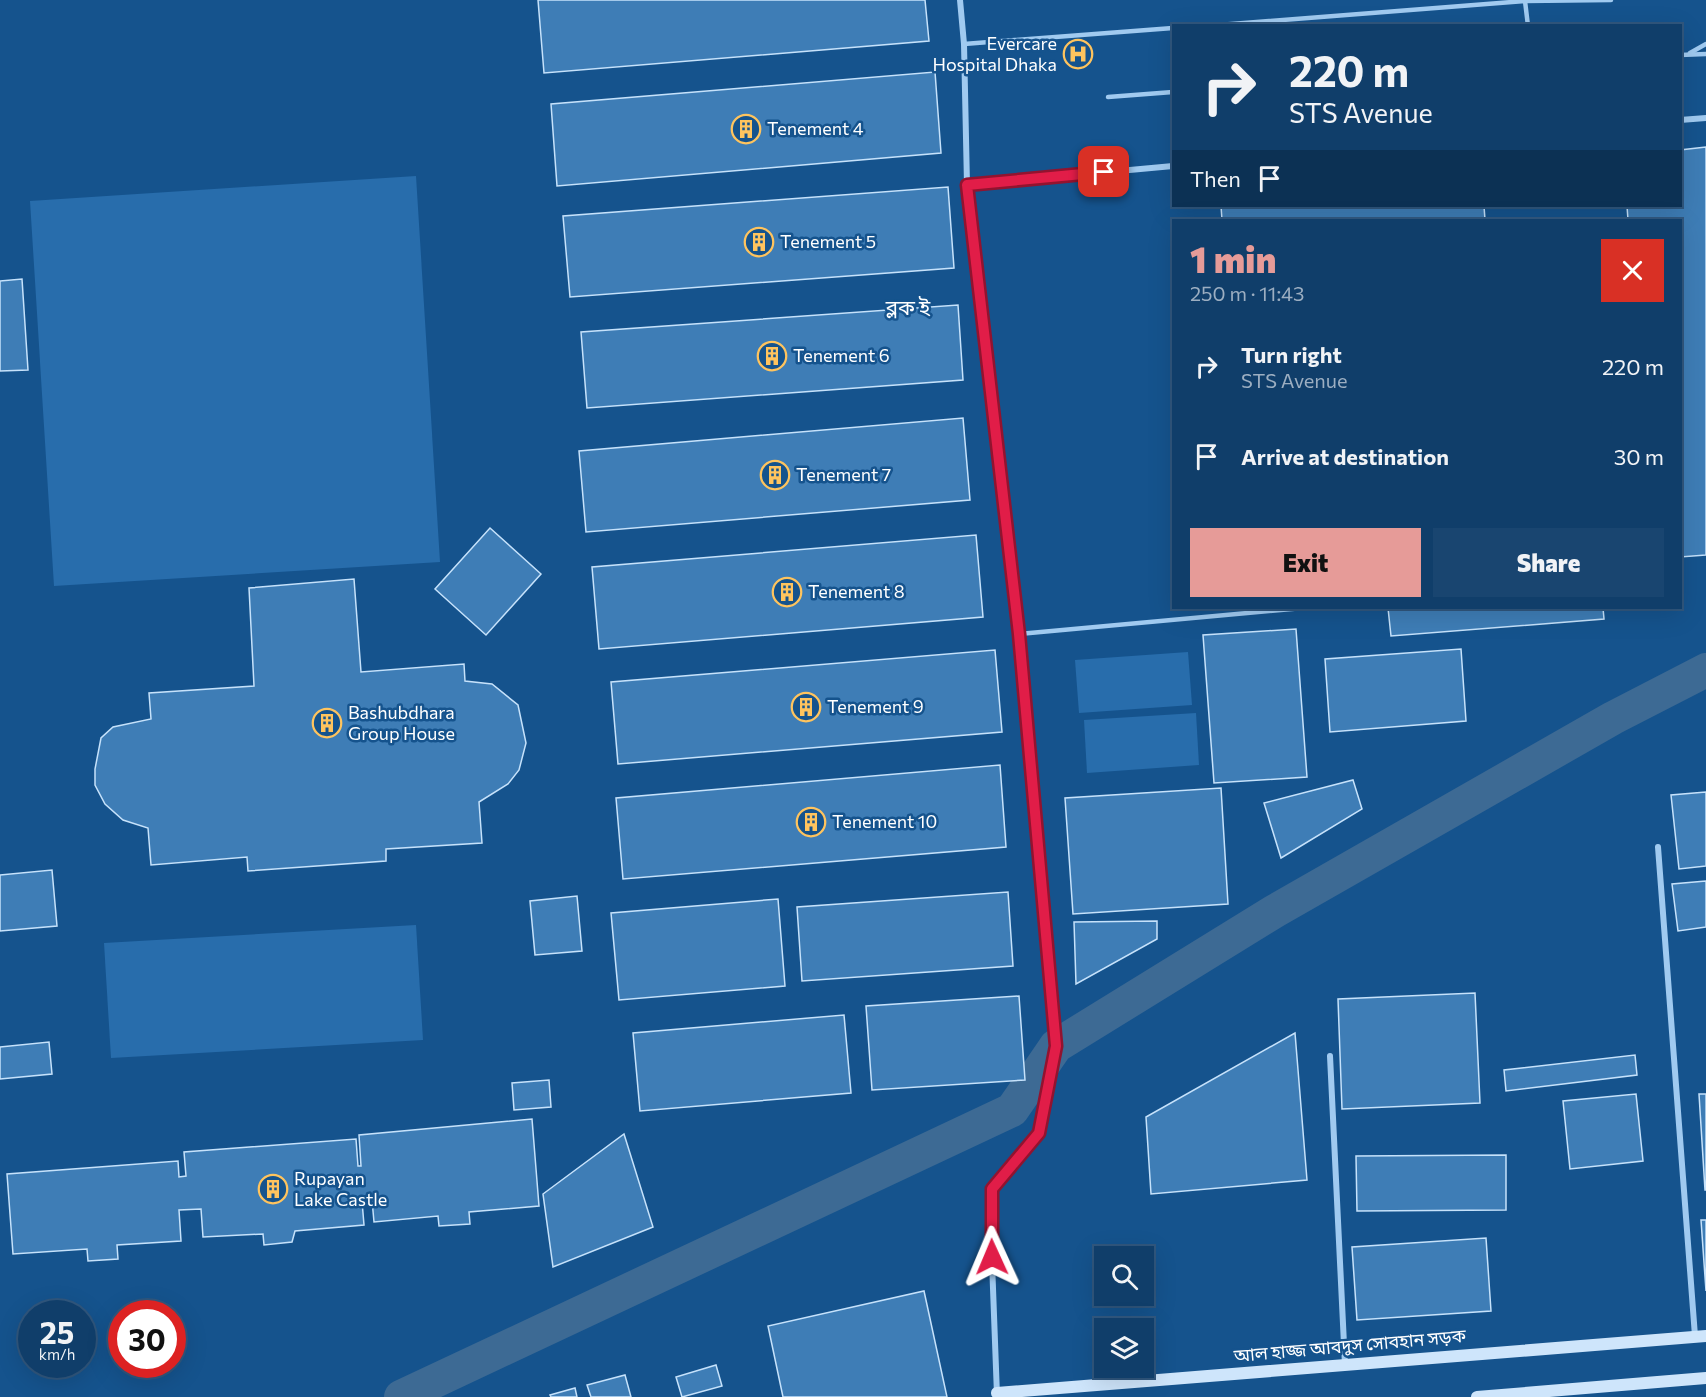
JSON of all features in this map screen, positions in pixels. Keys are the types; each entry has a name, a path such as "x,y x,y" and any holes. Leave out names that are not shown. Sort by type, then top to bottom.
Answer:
{"street":[{"path":"960,0 964,44 967,185 1019,634 1056,1046 1039,1133 992,1189 991,1235 997,1395"},
{"path":"1682,120 1706,118"},
{"path":"967,185 1172,166"},
{"path":"1658,847 1701,1336"},
{"path":"1330,1056 1345,1365"},
{"name":"আল হাজ্জ আবদুস সোবহান সড়ক","path":"997,1395 1701,1336"},
{"path":"1477,1397 1706,1378"}],"lane":[{"path":"1232,24 1525,1 1609,0"},
{"path":"1525,1 1528,24"},
{"path":"964,44 1172,28"},
{"path":"1688,55 1706,44"},
{"path":"1682,55 1706,54"},
{"path":"1108,97 1172,92"},
{"path":"1019,634 1291,609"}],"shaded area":[{"path":"416,176 440,562 54,586 30,201"},
{"path":"1188,652 1192,705 1079,713 1075,660"},
{"path":"1196,713 1199,765 1087,773 1084,720"},
{"path":"416,925 423,1040 111,1058 104,943"}],"building":[{"path":"538,0 925,0 929,41 544,73"},
{"name":"Tenement 4","path":"935,72 941,153 557,186 551,104"},
{"path":"1706,147 1706,555 1682,557 1682,219 1628,219 1627,207 1682,207 1682,150"},
{"name":"Tenement 5","path":"948,187 954,268 570,297 563,216"},
{"path":"1221,207 1484,207 1485,219 1222,219"},
{"path":"22,279 28,370 0,371 0,281"},
{"name":"Tenement 6","path":"958,305 963,380 587,408 581,332"},
{"name":"Tenement 7","path":"963,418 970,500 586,532 579,451"},
{"path":"490,528 541,574 486,635 435,589"},
{"name":"Tenement 8","path":"976,535 983,617 599,649 592,567"},
{"name":"Bashubdhara Group House","path":"354,579 361,672 464,664 465,681 492,684 518,705 526,743 519,770 508,784 479,802 482,843 386,849 386,861 248,871 247,857 151,865 148,828 123,820 105,804 95,785 95,769 101,738 113,727 151,719 149,693 254,686 249,588"},
{"path":"1388,609 1603,609 1604,619 1391,636"},
{"path":"1296,629 1307,777 1214,783 1203,635"},
{"path":"1461,649 1466,721 1330,732 1325,659"},
{"name":"Tenement 9","path":"995,650 1002,732 618,764 611,682"},
{"name":"Tenement 10","path":"1000,765 1006,847 623,879 616,798"},
{"path":"1353,780 1362,809 1281,858 1264,803"},
{"path":"1221,788 1228,904 1073,914 1065,798"},
{"path":"1706,792 1706,866 1679,869 1671,795"},
{"path":"52,870 57,926 0,931 0,875"},
{"path":"1706,881 1706,927 1678,931 1672,884"},
{"path":"1008,892 1013,966 802,981 797,907"},
{"path":"577,896 582,951 535,955 530,901"},
{"path":"778,899 785,986 619,1000 611,913"},
{"path":"1157,921 1157,939 1076,984 1074,922"},
{"path":"1475,993 1480,1103 1342,1109 1338,999"},
{"path":"1019,996 1025,1080 872,1090 866,1006"},
{"path":"844,1015 851,1093 640,1111 633,1033"},
{"path":"1295,1033 1307,1180 1151,1194 1146,1117"},
{"path":"49,1042 52,1074 0,1079 0,1047"},
{"path":"1635,1055 1637,1075 1506,1091 1504,1070"},
{"path":"549,1080 551,1107 514,1110 512,1083"},
{"path":"1636,1094 1643,1161 1570,1169 1563,1101"},
{"path":"1699,1094 1706,1094 1706,1190 1705,1190"},
{"name":"Rupayan Lake Castle","path":"532,1119 539,1206 469,1212 470,1224 439,1226 438,1216 374,1222 372,1200 362,1201 364,1225 295,1231 292,1242 264,1245 263,1234 203,1237 201,1209 179,1210 181,1241 117,1245 118,1259 88,1261 87,1249 13,1254 7,1174 178,1161 179,1177 186,1176 184,1152 356,1139 358,1166 361,1166 359,1135"},
{"path":"624,1134 653,1227 553,1267 543,1194"},
{"path":"1506,1155 1506,1210 1357,1211 1356,1156"},
{"path":"1701,1220 1706,1220 1706,1291"},
{"path":"1486,1238 1491,1311 1357,1320 1352,1247"},
{"path":"924,1291 947,1397 783,1397 768,1326"},
{"path":"716,1365 722,1386 682,1397 676,1377"},
{"path":"625,1375 631,1397 591,1397 587,1385"},
{"path":"575,1388 577,1397 551,1397 550,1395"}],"waterway":[{"path":"401,1397 1012,1110 1056,1046 1275,911 1613,718 1706,670"}],"place":[{"name":"Evercare Hospital Dhaka","path":"1078,54"},
{"name":"Tenement 4","path":"746,129"},
{"name":"Tenement 5","path":"759,242"},
{"name":"Tenement 6","path":"772,356"},
{"name":"Tenement 7","path":"775,475"},
{"name":"Tenement 8","path":"787,592"},
{"name":"Tenement 9","path":"806,707"},
{"name":"Bashubdhara Group House","path":"327,723"},
{"name":"Tenement 10","path":"811,822"},
{"name":"Rupayan Lake Castle","path":"273,1189"}],"district":[{"name":"ব্লক ই","path":"908,308"}],"route":[{"path":"992,1257 992,1189 1039,1133 1056,1046 1019,634 967,185 1104,172"}]}
